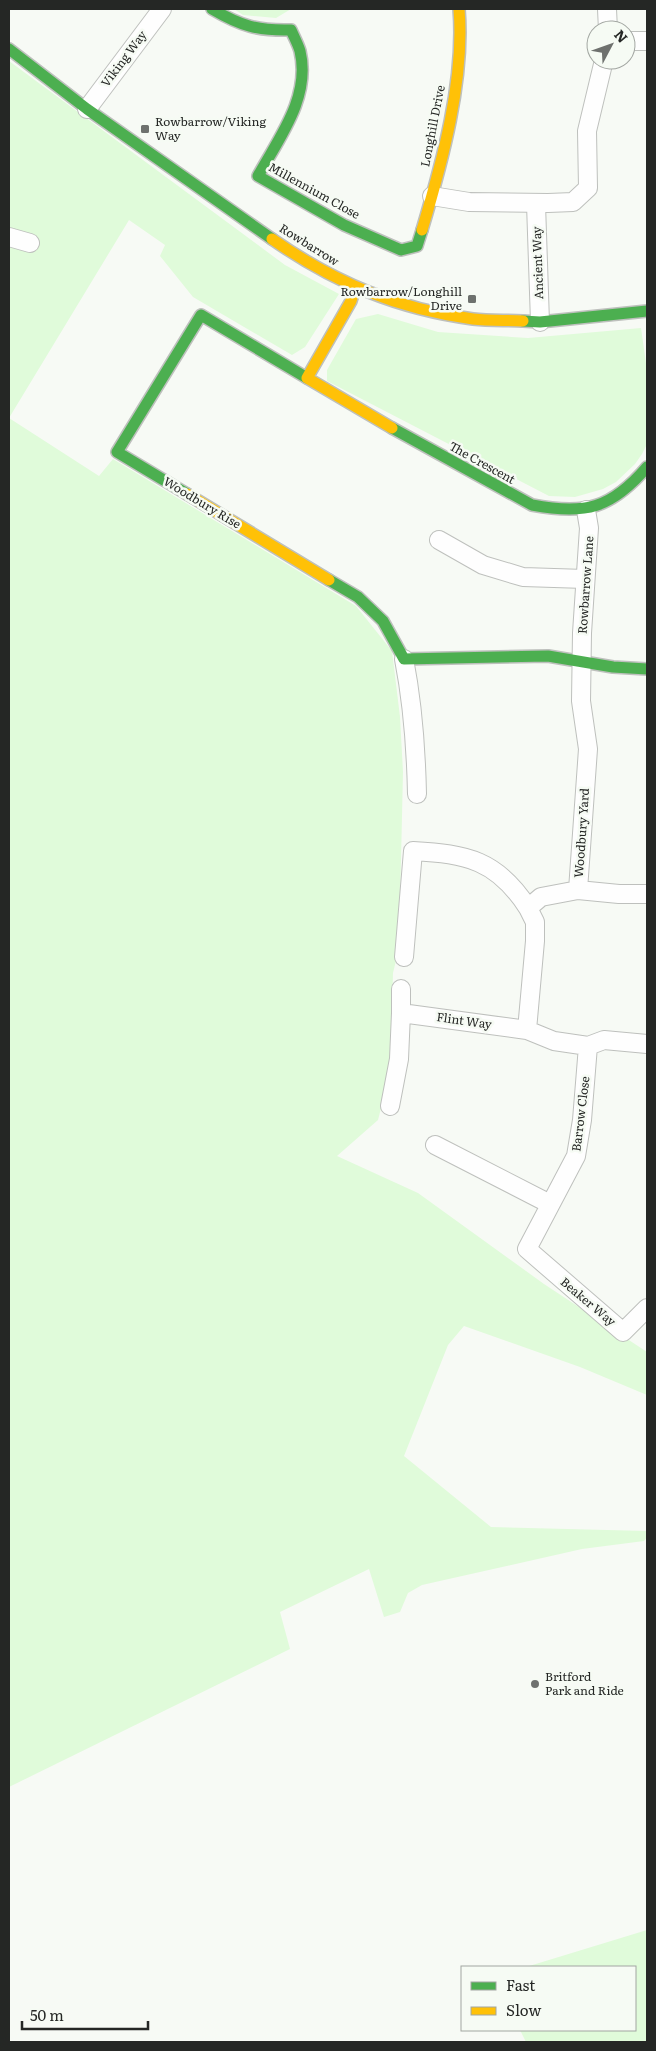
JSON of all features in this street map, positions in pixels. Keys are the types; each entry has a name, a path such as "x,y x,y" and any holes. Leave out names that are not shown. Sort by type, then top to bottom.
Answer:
{"street":[{"name":"Viking Way","path":"87,109 162,9"},
{"name":"Millennium Close","path":"212,9 237,25 261,31 291,30 300,45 304,69 300,98 258,176 292,198 344,225 401,250 417,246"},
{"name":"Longhill Drive","path":"417,246 432,196 454,95 461,26 459,9"},
{"name":"Rowbarrow","path":"9,49 87,109 292,253 355,288 410,307 474,320 540,322 647,311"},
{"path":"432,196 469,202 536,204 573,202 588,188 587,131 602,70"},
{"name":"Ancient Way","path":"536,204 540,322"},
{"path":"9,237 30,243"},
{"path":"307,378 351,301 355,288"},
{"name":"The Crescent","path":"201,316 424,447 524,501 552,509 586,510 616,496 630,486 647,467"},
{"name":"Woodbury Rise","path":"201,316 117,452 358,597 383,621 404,659 416,733 417,794"},
{"name":"Rowbarrow Lane","path":"582,660 589,528 586,510"},
{"path":"439,540 483,565 523,576 585,579"},
{"path":"404,659 548,656 647,669"},
{"name":"Woodbury Yard","path":"528,908 541,897 578,890 588,749 581,701 582,660"},
{"path":"404,957 416,848 448,853 482,863 509,882 528,908 535,922 528,1030"},
{"path":"578,890 647,894"},
{"path":"390,1106 399,1059 401,989"},
{"name":"Flint Way","path":"401,1013 528,1030 554,1041 588,1046 604,1040 647,1044"},
{"name":"Barrow Close","path":"527,1249 576,1156 582,1120 588,1046"},
{"path":"435,1145 550,1204"},
{"name":"Beaker Way","path":"527,1249 624,1332 647,1308"}],"green space":[{"path":"234,9 291,9 276,18 243,15"},
{"path":"9,61 285,265 339,294 305,347 292,355 193,297 160,256 165,245 129,220 9,418"},
{"path":"378,314 438,332 528,338 641,328 647,370 647,444 642,454 635,464 616,482 603,489 575,497 549,496 327,381 327,370 356,319"},
{"path":"9,418 99,476 113,459 356,606 392,651 400,717 403,772 399,948 393,973 392,1009 395,1054 378,1120 337,1156 418,1193 544,1284 647,1352 647,1395 580,1367 464,1326 448,1345 404,1456 491,1527 647,1531 647,1537 644,1541 582,1549 422,1585 408,1593 400,1612 384,1617 369,1569 280,1612 290,1649 9,1787"},
{"path":"647,1930 647,2042 526,2042 520,2031 636,2031 636,1966 529,1966"}],"traffic: fast":[{"path":"212,9 232,20 250,26 269,30 291,30 300,51 301,85 297,101 283,132 258,176 344,225 401,250 417,246 422,230"},
{"path":"9,49 87,109 272,239"},
{"path":"523,321 540,322 647,311"},
{"path":"187,494 117,452 201,315 307,378"},
{"path":"392,428 532,505 551,508 567,509 596,506 621,492 647,467"},
{"path":"329,580 358,597 383,621 404,659 548,656 613,667 647,669"}],"traffic: slow":[{"path":"422,230 444,149 455,92 459,64 459,9"},
{"path":"272,239 319,269 368,292 393,301 473,319 523,321"},
{"path":"355,288 351,301 307,378 392,428"},
{"path":"187,494 329,580"}],"place":[{"name":"Rowbarrow/Viking Way","path":"145,129"},
{"name":"Rowbarrow/Longhill Drive","path":"472,299"},
{"name":"Britford Park and Ride","path":"535,1684"}]}
